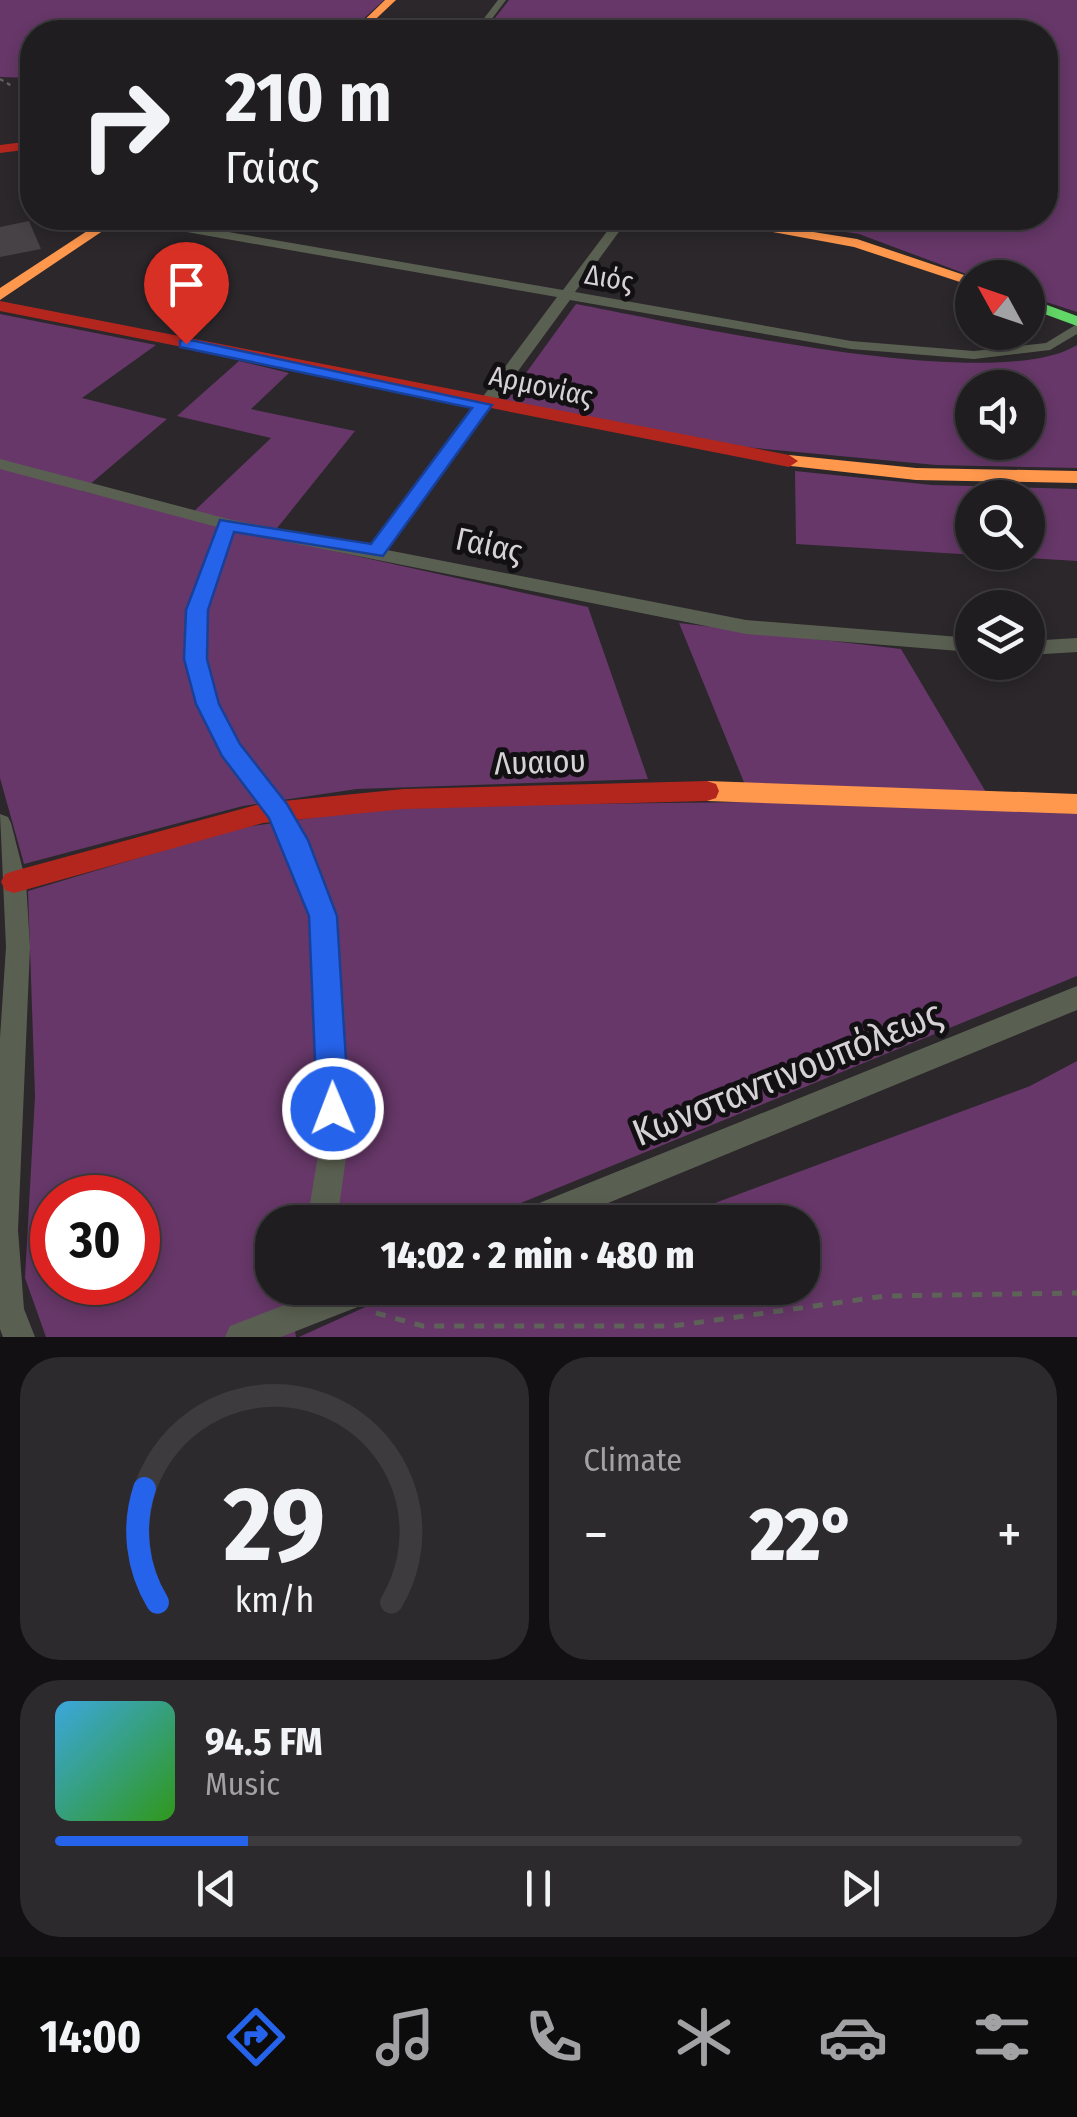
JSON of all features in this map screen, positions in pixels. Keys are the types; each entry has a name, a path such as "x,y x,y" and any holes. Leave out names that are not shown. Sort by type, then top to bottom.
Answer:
{"street":[{"path":"370,20 390,0"},
{"path":"0,295 97,230"},
{"name":"Διός","path":"197,230 850,346 924,352 1018,352 1050,346 1077,328"},
{"path":"376,552 613,230"},
{"path":"777,230 857,243 955,276"},
{"name":"Αρμονίας","path":"0,306 682,445 916,474 1077,477"},
{"path":"1045,309 1077,320"},
{"name":"Γαίας","path":"4,469 227,524 746,626 955,644"},
{"path":"227,524 197,610 196,659 208,704 231,750 278,811 298,848 323,916 331,1006 334,1143 325,1205"},
{"path":"1045,647 1077,645"},
{"name":"Λυαιου","path":"14,882 278,811 404,799 682,790 1077,804"},
{"path":"0,824 14,882 18,947 6,1033 12,1114 3,1230 8,1310 19,1337"},
{"name":"Κωνσταντινουπόλεως","path":"568,1205 1077,998"},
{"path":"241,1337 308,1305"}],"path":[{"path":"0,79 12,86"},
{"path":"338,1305 422,1326 500,1322 673,1326 885,1296 1077,1293"}],"shaded area":[{"path":"0,0 384,0 362,20 20,20 20,78 0,77"},
{"path":"509,0 1077,0 1077,312 1045,302 1045,260 955,260 955,270 859,234 832,230 1058,230 1058,20 493,20"},
{"path":"576,304 758,339 909,359 978,363 1036,359 1077,345 1077,468 936,465 723,445 505,402"},
{"path":"0,314 156,345 82,398 167,419 82,491 189,516 271,438 177,416 239,361 289,373 251,409 355,431 270,537 588,607 648,779 357,789 243,806 24,864 0,778"},
{"path":"795,471 955,486 955,554 796,544"},
{"path":"1045,488 1077,489 1077,561 1045,559"},
{"path":"679,623 901,649 996,809 1077,814 1077,976 516,1205 255,1205 255,1305 291,1305 296,1337 46,1337 35,1305 160,1305 160,1175 31,1175 35,1096 28,891 238,828 398,806 752,802"},
{"path":"1077,1061 1077,1337 299,1337 370,1305 820,1305 820,1205 710,1205 1030,1086"},
{"path":"30,1187 30,1292 25,1278"}],"building":[{"path":"20,223 20,230 33,230 41,249 0,257 0,227"}],"traffic: fast":[{"path":"1045,309 1077,321"}],"traffic: slow":[{"path":"370,20 391,0"},
{"path":"0,295 97,230"},
{"path":"777,230 857,243 955,276"},
{"path":"789,461 916,474 1077,477"},
{"path":"707,791 1077,804"}],"traffic: jam":[{"path":"0,149 20,146"},
{"path":"0,306 789,461"},
{"path":"14,882 263,813 404,799 707,791"}],"route":[{"path":"186,344 483,405 376,552 227,524 206,574 197,610 196,659 208,704 231,750 278,811 298,848 323,916 331,1006 333,1109"}]}
